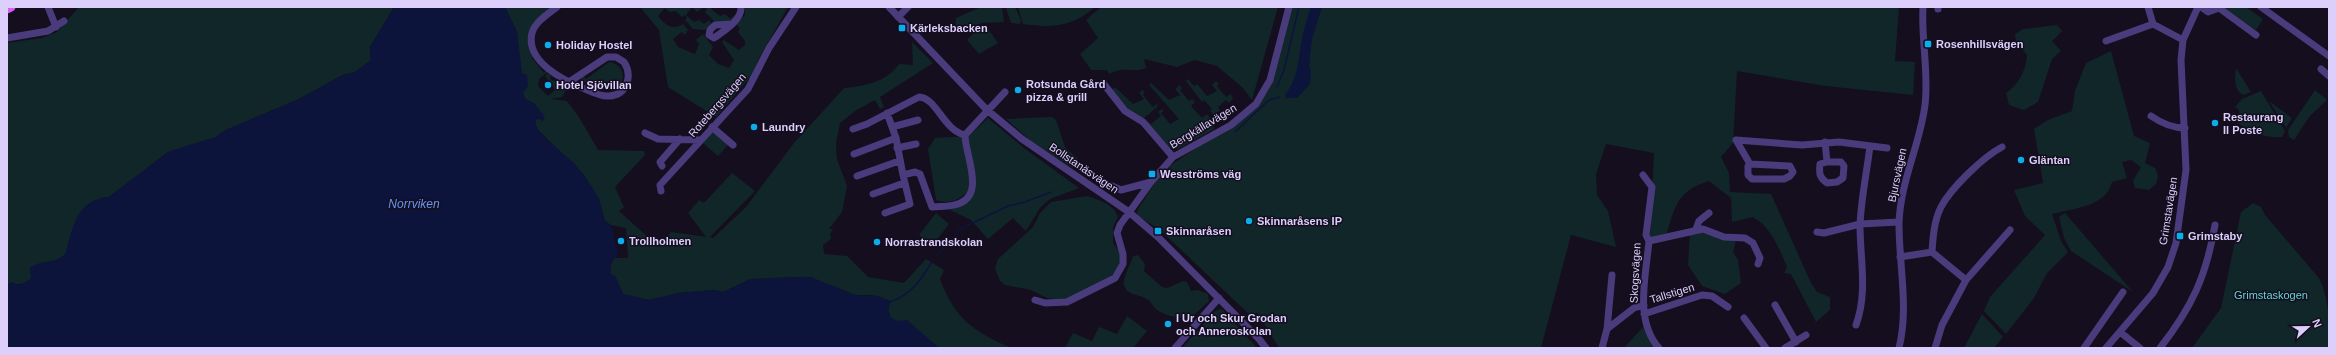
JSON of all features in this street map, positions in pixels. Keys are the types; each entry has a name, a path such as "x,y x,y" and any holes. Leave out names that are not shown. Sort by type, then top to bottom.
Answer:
{"main road":[{"path":"7,9 11,7"}],"street":[{"path":"48,7 56,27"},
{"path":"557,7 536,25 531,35 537,56 544,66 555,75 569,82 609,96 619,93 627,86 628,71 620,59 607,57 569,82"},
{"path":"732,24 740,15 741,7"},
{"name":"Rotebergsvägen","path":"660,191 660,185 712,126 748,89 772,44 796,7"},
{"name":"Bollstanäsvägen","path":"889,7 986,109 1022,139 1129,212 1158,237 1266,348"},
{"path":"898,17 908,7"},
{"name":"Bergkällavägen","path":"1035,300 1046,303 1067,302 1115,278 1123,264 1123,254 1117,234 1120,225 1151,182 1173,157 1231,125 1256,104 1270,80 1289,7"},
{"name":"Bjursvägen","path":"1899,348 1903,331 1903,309 1899,222 1907,173 1922,124 1925,103 1923,7"},
{"path":"2148,7 2153,24 2183,40"},
{"path":"2199,7 2208,12 2219,8 2256,35"},
{"name":"Grimstavägen","path":"2106,348 2153,293 2168,266 2176,243 2186,170 2181,73 2183,40 2199,7"},
{"path":"2261,7 2329,56"},
{"path":"7,38 42,33 56,27 64,21"},
{"path":"2106,41 2153,24"},
{"path":"2322,69 2329,76"},
{"path":"1103,83 1125,111 1143,122 1173,157"},
{"path":"964,134 986,109 1005,92"},
{"path":"853,129 914,98 923,97 932,104 954,130 964,134"},
{"path":"885,213 910,204 899,161 896,138 887,113"},
{"path":"2151,116 2159,122 2177,128 2185,128"},
{"path":"892,127 918,120"},
{"path":"712,126 733,145"},
{"path":"645,134 658,139 701,140"},
{"path":"903,175 916,172 920,174 932,207 954,205 964,201 970,195 973,178 964,134"},
{"path":"854,154 896,138"},
{"path":"662,166 660,162 663,157 680,139"},
{"path":"1750,164 1736,140 1802,145 1839,142 1887,148"},
{"path":"1825,142 1827,162"},
{"path":"897,148 916,144"},
{"path":"1856,325 1860,314 1863,287 1860,224 1870,146"},
{"path":"1932,252 1935,224 1941,207 1983,159 2002,147"},
{"path":"857,176 899,161"},
{"path":"1750,164 1785,165 1790,166 1793,172 1790,176 1784,178 1752,179 1748,175 1748,166 1750,164"},
{"name":"Skogsvägen","path":"1643,175 1652,187 1646,235 1649,241 1644,314 1646,328 1652,340 1659,348"},
{"path":"1112,186 1121,190 1151,182"},
{"path":"873,194 904,184"},
{"path":"1696,229 1704,215 1709,213"},
{"path":"1817,232 1824,233 1860,224 1899,222"},
{"path":"2160,348 2184,317 2201,284 2210,253 2215,225"},
{"path":"1649,241 1696,229 1703,229 1724,237 1745,238 1753,243 1758,250 1760,258 1758,264"},
{"path":"1935,348 1942,325 1966,280 2010,230"},
{"path":"1900,258 1932,252"},
{"path":"1932,252 1966,280"},
{"path":"1602,348 1607,329 1612,275"},
{"path":"2084,348 2123,292"},
{"name":"Tallstigen","path":"1644,314 1702,295 1712,296 1728,307"},
{"path":"1175,348 1219,298"},
{"path":"1775,305 1796,342"},
{"path":"1607,329 1634,308 1644,306"},
{"path":"1744,318 1766,348"},
{"path":"2120,332 2140,348"},
{"path":"1785,348 1806,335"}],"green space":[{"path":"79,7 394,7 370,47 371,60 355,72 343,75 299,99 226,130 216,137 168,152 109,197 98,199 83,209 74,225 66,253 62,258 47,263 25,284 7,284 7,43 42,38 57,32"},
{"path":"505,7 554,7 533,25 534,55 532,58 544,73 546,70 548,72 539,79 538,86 548,96 555,90 545,76 548,73 551,76 550,79 568,87 562,97 551,99 567,101 579,117 598,150 644,151 645,155 615,187 624,207 619,211 659,247 671,232 706,237 688,213 699,200 704,203 732,173 755,191 710,237 713,238 746,207 794,143 844,88 860,86 882,79 899,64 913,65 912,42 933,63 880,97 884,107 880,109 875,100 855,111 840,123 836,143 837,159 847,186 842,212 829,229 833,229 830,234 831,239 823,245 824,254 847,256 868,277 904,283 926,259 944,270 940,279 946,293 959,314 986,336 1011,348 939,348 922,335 891,318 888,310 890,302 888,300 872,295 855,295 810,277 751,279 723,292 714,290 679,293 649,300 623,294 615,276 610,274 611,264 614,258 628,258 626,228 611,225 605,221 599,199 584,175 537,129 535,120 539,118 543,121 537,108 527,101 522,93 517,32"},
{"path":"640,7 692,7 686,15 694,22 699,20 704,24 709,20 712,24 705,30 693,29 685,20 687,18 685,15 682,17 676,11 669,12 665,8 658,16 669,26 676,27 683,24 688,30 685,35 682,32 673,39 678,47 695,54 699,44 696,40 703,34 713,47 709,55 718,64 729,68 734,60 722,42 724,40 739,50 745,45 745,41 738,32 740,28 736,24 745,15 745,7 788,7 758,60 752,75 716,117 668,87 659,30"},
{"path":"692,7 704,7 697,12"},
{"path":"705,7 713,7 711,9 720,16 725,14 730,19 735,15 737,17 732,22 716,23 705,12 707,10"},
{"path":"981,7 1002,7 1004,22 981,23 960,33 956,27 956,18"},
{"path":"1015,7 1021,20 1020,24 1011,23 1006,8"},
{"path":"1018,7 1095,7 1087,14 1070,22 1052,26 1043,26 1023,24"},
{"path":"1101,7 1278,7 1252,100 1242,87 1217,66 1195,60 1177,67 1144,59 1146,68 1141,70 1120,70 1109,74 1107,70 1091,70 1080,54 1098,38 1086,20"},
{"path":"1292,7 1899,7 1895,61 1915,62 1913,95 1826,86 1737,71 1733,143 1721,157 1729,173 1730,192 1771,194 1811,283 1817,292 1830,297 1830,310 1816,322 1791,274 1784,273 1787,267 1770,232 1753,217 1732,222 1731,198 1709,181 1690,190 1679,201 1672,216 1666,236 1650,238 1654,153 1606,144 1596,174 1597,195 1608,211 1616,247 1571,235 1541,348 1279,348 1257,312 1252,317 1159,229 1138,216 1137,211 1157,179 1171,165 1196,148 1265,95 1274,79"},
{"path":"2222,7 2246,7 2263,19 2256,30"},
{"path":"2057,25 2062,31 2052,41 2061,51 2052,59 2038,102 2024,110 2009,105 2006,93 2015,85 2021,76 2027,55 2016,42 2015,34 2023,29"},
{"path":"987,27 998,43 979,54 967,40 973,34"},
{"path":"2111,51 2134,136 2150,143 2145,163 2155,168 2158,176 2156,184 2149,190 2135,188 2133,181 2141,167 2131,160 2122,162 2127,178 2112,182 2109,190 2103,197 2096,202 2079,208 2052,214 2061,241 2068,252 2047,273 2034,298 2006,334 1984,311 1990,297 2045,235 2025,216 2014,190 2043,183 2034,129 2048,120 2072,111 2075,91 2086,63"},
{"path":"609,62 620,67 623,77 619,86 614,89 605,90 584,82 582,86 579,83 583,75 586,79"},
{"path":"2236,68 2251,92 2243,95 2236,87"},
{"path":"1188,79 1194,86 1197,84 1207,96 1217,91 1212,85 1216,81 1219,84 1217,86 1226,97 1231,94 1233,99 1229,103 1226,100 1218,107 1220,111 1214,115 1210,111 1212,109 1204,100 1202,102 1186,81"},
{"path":"1151,83 1169,100 1180,95 1175,89 1180,85 1182,88 1180,90 1189,101 1192,99 1195,102 1191,106 1202,118 1207,114 1211,119 1207,123 1209,125 1213,122 1214,129 1178,149 1170,148 1146,122 1148,121 1151,124 1161,116 1158,112 1162,109 1164,110 1161,113 1170,124 1179,119 1149,85"},
{"path":"1115,87 1133,104 1144,99 1139,93 1142,90 1145,92 1143,95 1153,107 1158,103 1157,107 1143,119 1128,110 1111,90"},
{"path":"2315,90 2327,100 2309,117 2294,140 2289,137 2288,130"},
{"path":"2261,91 2285,131 2282,137 2270,137 2259,134 2248,130 2238,123 2240,118 2239,110 2235,107 2242,99"},
{"path":"2269,101 2292,118 2286,128"},
{"path":"1052,117 1056,120 1065,147 1078,159 1077,164 1073,168 1032,142 1006,119"},
{"path":"988,118 1024,148 1079,188 1050,199 1040,208 1026,231 1013,218 988,239 971,220 948,209 951,209 974,187 956,200 942,202 936,200 928,149 935,138 969,136"},
{"path":"714,131 729,144 718,156 703,143"},
{"path":"1087,196 1110,206 1118,217 1113,227 1113,243 1121,253 1120,263 1111,278 1066,300 1047,298 1031,290 1005,285 1000,281 995,268 998,259 1033,227 1040,213 1051,202"},
{"name":"Grimstaskogen","path":"2253,203 2261,207 2265,215 2319,278 2323,286 2327,303 2329,348 2192,348 2221,308 2241,212"},
{"path":"936,213 949,224 932,246 919,235"},
{"path":"2065,213 2133,292 2071,251 2064,238 2059,217"},
{"path":"1704,231 1736,240 1733,252 1738,260 1741,283 1725,294 1702,286 1688,265 1690,233"},
{"path":"1138,255 1145,264 1144,271 1162,287 1167,288 1183,281 1187,282 1191,291 1198,290 1208,294 1209,301 1192,317 1189,315 1177,317 1169,316 1161,312 1144,297 1130,293 1124,285 1124,279 1133,256"},
{"path":"1220,309 1223,310 1257,348 1182,348 1215,311"},
{"path":"1982,314 2003,337 1994,348 1964,348"},
{"path":"1127,316 1147,331 1133,348 1065,348 1073,333 1092,341 1099,327 1117,334"},
{"path":"1643,327 1649,340 1656,348 1624,348"}],"water":[{"name":"Norrviken","path":"394,7 505,7 517,32 522,73 527,75 528,86 523,93 525,99 534,103 545,117 543,121 536,118 536,127 545,138 575,164 599,199 605,221 612,227 618,257 614,258 611,264 610,274 615,276 623,294 649,300 679,293 714,290 723,292 751,279 810,277 855,295 879,296 890,302 888,310 891,318 898,321 907,320 939,348 7,348 7,284 11,282 19,285 31,279 30,268 34,265 53,261 62,257 66,253 71,233 78,216 89,203 98,199 109,197 168,152 216,137 226,130 299,99 343,75 355,72 371,60 370,47"},
{"path":"1311,7 1322,7 1312,39 1309,66 1311,71 1310,84 1297,98 1286,98 1285,94 1290,88 1298,66 1301,42"}],"waterway":[{"path":"1277,87 1284,70 1299,7"},
{"path":"1235,132 1269,100 1279,97"},
{"path":"938,254 954,239 958,230 1008,206 1025,202 1051,192"},
{"path":"890,302 909,292 923,276 931,263"}],"place":[{"name":"Kärleksbacken","path":"902,28"},
{"name":"Rosenhillsvägen","path":"1928,44"},
{"name":"Holiday Hostel","path":"548,45"},
{"name":"Hotel Sjövillan","path":"548,85"},
{"name":"Rotsunda Gård pizza & grill","path":"1018,90"},
{"name":"Restaurang Il Poste","path":"2215,123"},
{"name":"Laundry","path":"754,127"},
{"name":"Gläntan","path":"2021,160"},
{"name":"Wesströms väg","path":"1152,174"},
{"name":"Skinnaråsens IP","path":"1249,221"},
{"name":"Skinnaråsen","path":"1158,231"},
{"name":"Grimstaby","path":"2180,236"},
{"name":"Trollholmen","path":"621,241"},
{"name":"Norrastrandskolan","path":"877,242"},
{"name":"I Ur och Skur Grodan och Anneroskolan","path":"1168,324"}]}
